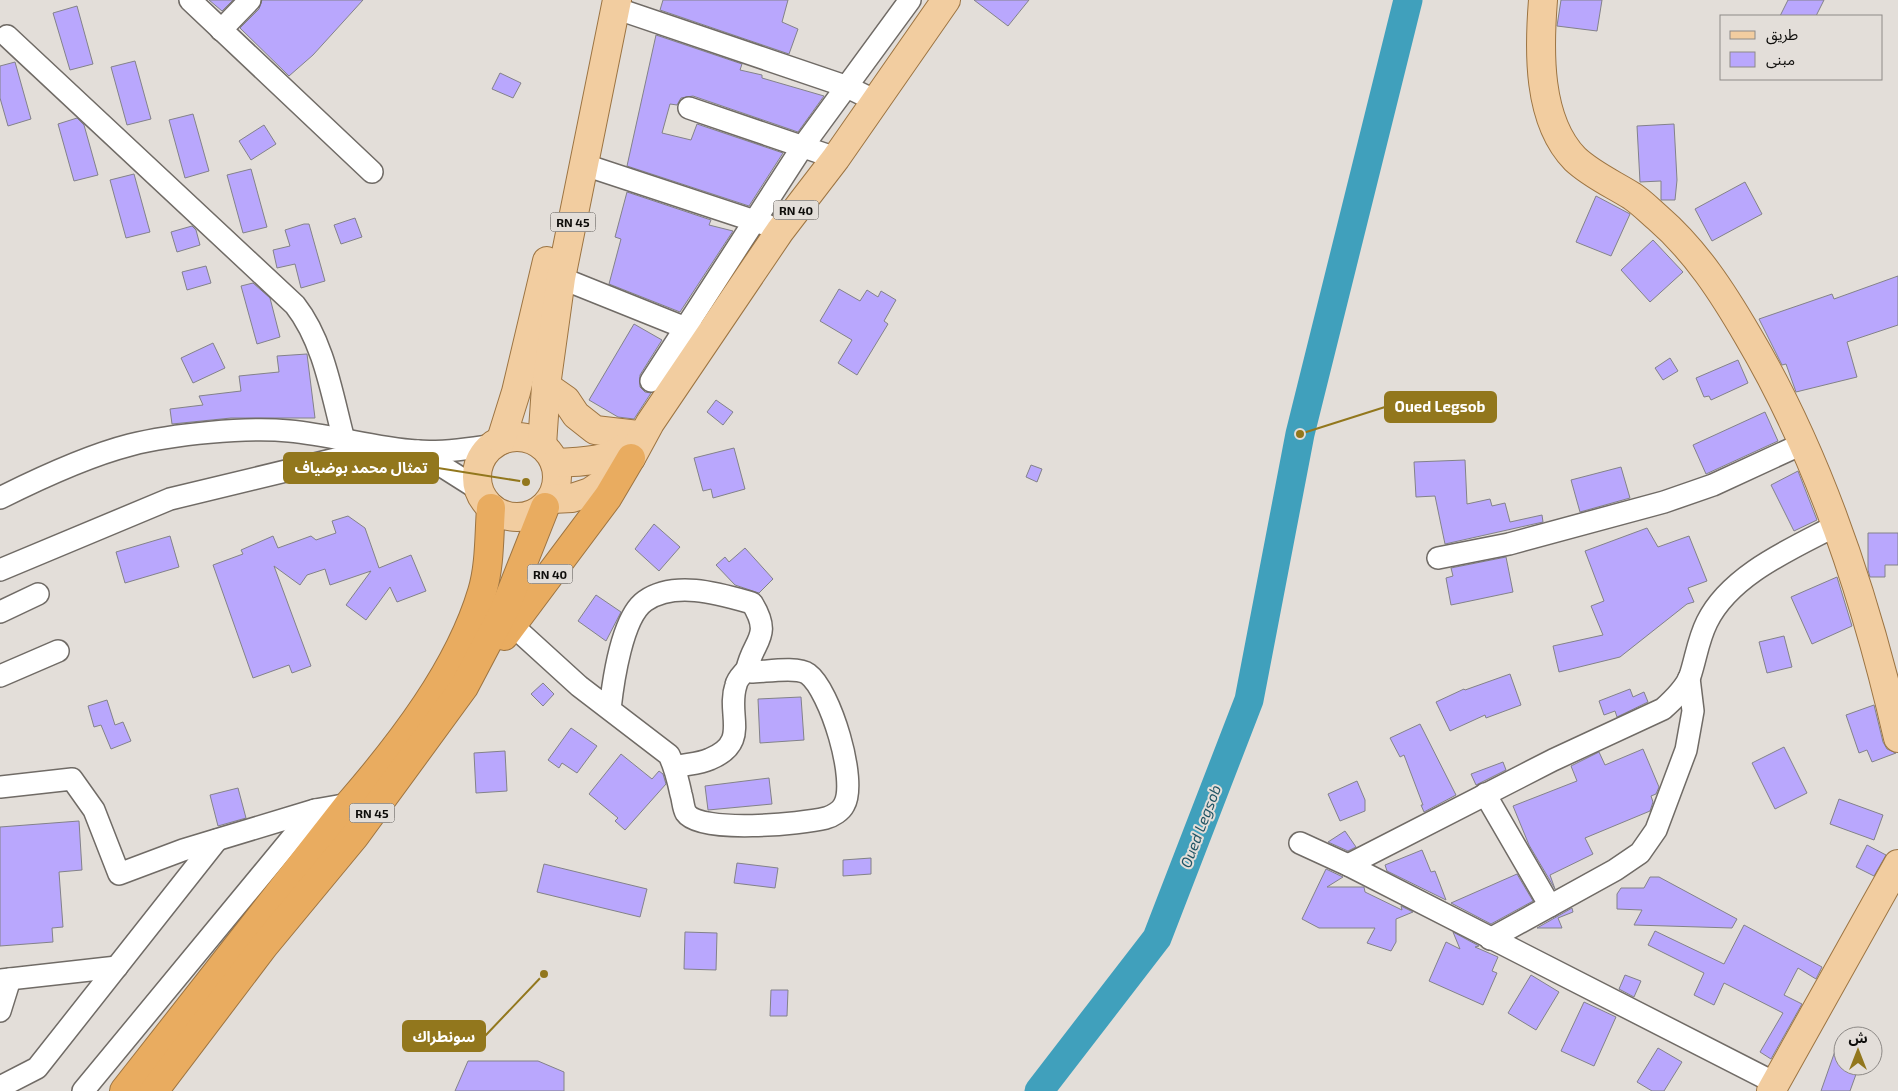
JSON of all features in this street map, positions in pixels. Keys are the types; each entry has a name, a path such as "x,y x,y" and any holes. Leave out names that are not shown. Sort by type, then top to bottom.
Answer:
{"highway":[{"name":"RN 40","path":"464,687 608,497 640,438"},
{"name":"RN 45","path":"124,1091 349,804 386,762 430,697 469,625 482,590 485,498"},
{"name":"RN 45","path":"154,1091 264,946 355,836 464,687 502,613 548,503"}],"main road":[{"name":"RN 40","path":"549,454 590,461 617,454 640,438 697,333 780,231 836,158 946,0"},
{"path":"1543,0 1541,26 1546,98 1554,124 1575,158 1587,168 1633,197 1684,243 1710,275 1749,337 1802,444 1835,526 1869,625 1898,738"},
{"name":"RN 45","path":"549,454 546,386 561,278 585,165 610,3"},
{"name":"RN 45","path":"497,443 536,314 564,183 610,3"},
{"path":"546,386 566,400 576,415 595,430 640,438 608,480 590,492 548,503"},
{"path":"522,437 549,454 558,475 557,488 548,503 535,514 512,518 485,498 479,465 484,454 497,443 522,437"},
{"path":"1773,1087 1898,864"}],"street":[{"path":"190,0 372,172"},
{"path":"221,30 250,0"},
{"path":"651,381 697,333 756,220 803,146 845,86 910,0"},
{"path":"610,3 845,86 876,101"},
{"path":"7,36 295,305 306,320 323,364 344,440"},
{"path":"689,108 836,158"},
{"path":"585,165 756,220 780,231"},
{"path":"561,278 697,333"},
{"path":"0,498 74,465 130,445 158,440 268,430 418,452 467,449 497,443"},
{"path":"1438,558 1509,544 1664,502 1713,485 1802,444"},
{"path":"0,570 170,499 387,447"},
{"path":"418,452 485,498"},
{"path":"1348,865 1484,794 1663,709 1676,697 1689,678 1698,643 1708,620 1721,602 1768,561 1835,526"},
{"path":"610,709 618,660 632,617 644,602 659,594 696,590 752,603 761,616 761,639 747,669 736,682 734,692 735,734 723,753 708,760 675,766"},
{"path":"0,612 38,594"},
{"path":"512,625 579,686 669,755 675,766 686,812 696,821 713,825 764,825 826,818 833,815 845,804 848,782 839,737 826,702 816,684 808,674 799,671 751,672 747,669"},
{"path":"0,676 58,651"},
{"path":"1490,939 1615,870 1640,853 1656,830 1686,750 1693,711 1689,678"},
{"path":"0,787 72,779 94,810 119,874 217,840 315,810 349,804"},
{"path":"1484,794 1550,906"},
{"path":"83,1091 315,810"},
{"path":"261,827 282,851"},
{"path":"0,1087 37,1068 217,840"},
{"path":"1300,843 1348,865 1773,1087"},
{"path":"0,1011 5,979 117,967"}],"building":[{"path":"209,0 233,0 222,11"},
{"path":"262,0 363,0 313,55 289,76 240,28 259,9"},
{"path":"663,0 788,0 782,22 798,29 789,54 660,10"},
{"path":"974,0 1029,0 1008,26"},
{"path":"1561,0 1602,0 1597,31 1557,26"},
{"path":"1788,0 1824,0 1816,15 1780,15"},
{"path":"77,6 93,64 70,70 53,13"},
{"path":"656,35 742,64 740,70 762,75 762,78 824,96 798,132 693,96 681,98 677,105 670,104 662,133 691,140 697,124 783,153 749,206 627,166"},
{"path":"135,61 151,119 127,125 111,67"},
{"path":"15,62 31,119 8,126 0,98 0,66"},
{"path":"500,73 521,83 513,98 492,89"},
{"path":"193,114 209,171 185,178 169,120"},
{"path":"77,118 84,125 98,175 74,181 58,124"},
{"path":"1674,124 1677,180 1675,200 1661,200 1661,181 1640,182 1637,126"},
{"path":"264,125 276,144 251,160 239,141"},
{"path":"251,169 267,227 243,233 227,175"},
{"path":"134,174 150,232 126,238 110,180"},
{"path":"1745,182 1762,214 1712,241 1695,209"},
{"path":"627,192 711,220 709,225 733,231 680,312 609,284 621,239 615,237"},
{"path":"1596,196 1630,214 1611,256 1576,242"},
{"path":"355,218 362,237 341,244 334,225"},
{"path":"309,224 325,281 301,288 295,264 277,268 273,250 290,246 285,230"},
{"path":"192,226 196,230 200,245 177,252 171,232"},
{"path":"1653,240 1683,272 1650,302 1621,270"},
{"path":"206,266 211,283 187,290 182,272"},
{"path":"1898,276 1898,325 1847,342 1857,377 1796,392 1786,364 1782,365 1759,319 1832,294 1834,299"},
{"path":"253,283 270,298 280,337 257,344 241,286"},
{"path":"839,289 860,301 867,290 878,297 881,291 896,300 884,321 888,324 857,375 838,363 852,340 820,321"},
{"path":"634,324 662,340 640,375 640,387 645,392 651,393 634,419 618,417 589,400"},
{"path":"213,343 225,368 193,383 181,358"},
{"path":"307,354 315,418 231,418 172,424 170,409 203,405 199,396 241,391 239,376 279,372 277,356"},
{"path":"1670,358 1678,371 1663,380 1655,368"},
{"path":"1738,360 1748,383 1711,400 1709,396 1704,397 1696,378"},
{"path":"716,400 733,412 723,425 707,412"},
{"path":"1765,412 1778,441 1706,474 1693,445"},
{"path":"734,448 745,489 713,498 711,489 703,491 694,458"},
{"path":"1465,460 1467,504 1490,499 1492,506 1505,503 1510,522 1542,515 1543,522 1445,544 1435,496 1416,497 1414,462"},
{"path":"1031,465 1042,469 1037,482 1026,477"},
{"path":"1621,467 1630,498 1580,512 1571,480"},
{"path":"1798,471 1817,520 1794,531 1771,485"},
{"path":"348,516 365,528 379,568 411,555 426,591 397,602 390,587 366,620 346,605 371,571 330,585 325,569 307,575 300,585 274,566 311,666 292,673 289,665 253,678 213,565 243,554 241,550 273,536 278,548 311,536 316,540 336,533 332,521"},
{"path":"654,524 680,547 659,571 635,549"},
{"path":"1647,528 1658,547 1689,536 1707,581 1688,588 1694,602 1687,604 1620,657 1559,672 1553,646 1603,635 1591,606 1604,601 1585,551"},
{"path":"1868,533 1898,533 1898,565 1885,565 1885,577 1870,577 1868,570"},
{"path":"170,536 179,567 125,583 116,552"},
{"path":"745,548 773,579 759,593 735,585 716,565 725,557 729,562"},
{"path":"1506,557 1513,592 1451,605 1446,578 1453,576 1451,568"},
{"path":"1837,577 1852,626 1812,644 1791,597"},
{"path":"596,595 621,612 606,641 578,621"},
{"path":"1784,636 1792,667 1767,673 1759,642"},
{"path":"1510,674 1521,705 1486,718 1485,715 1450,731 1436,702 1464,689"},
{"path":"543,683 554,694 543,706 531,694"},
{"path":"1630,689 1633,697 1644,692 1648,702 1617,717 1615,711 1604,715 1599,701"},
{"path":"801,697 804,740 760,743 758,699"},
{"path":"107,700 115,725 123,722 131,741 111,749 101,725 94,727 88,706"},
{"path":"1874,705 1883,742 1887,749 1896,753 1872,762 1867,750 1859,753 1846,715"},
{"path":"1420,724 1456,795 1424,812 1404,755 1400,757 1390,738"},
{"path":"571,728 597,746 577,773 562,763 559,768 548,760"},
{"path":"1784,747 1807,793 1775,809 1752,763"},
{"path":"1643,749 1659,787 1656,794 1651,796 1653,802 1650,811 1585,838 1593,854 1550,875 1555,889 1529,845 1513,806 1577,781 1571,766 1599,752 1605,765"},
{"path":"505,751 507,791 476,793 474,753"},
{"path":"621,754 652,779 659,771 663,774 666,784 625,830 615,821 618,818 589,794"},
{"path":"1503,762 1506,770 1476,785 1471,774"},
{"path":"769,778 772,804 708,810 705,786"},
{"path":"1357,781 1365,800 1365,811 1340,821 1328,794"},
{"path":"238,788 246,818 218,826 210,795"},
{"path":"1839,799 1883,815 1874,840 1830,824"},
{"path":"79,821 82,870 59,872 63,927 52,928 53,942 0,946 0,827"},
{"path":"1345,831 1356,847 1348,851 1328,842"},
{"path":"1867,845 1886,855 1874,876 1856,867"},
{"path":"1422,850 1431,872 1435,871 1446,900 1387,871 1385,865"},
{"path":"871,858 871,874 843,876 843,860"},
{"path":"737,863 778,868 775,888 734,883"},
{"path":"544,864 647,889 640,917 537,892"},
{"path":"1326,869 1343,877 1327,887 1364,887 1365,892 1402,910 1401,906 1413,912 1396,919 1396,942 1391,951 1367,943 1375,928 1319,928 1302,919"},
{"path":"1517,874 1533,901 1491,924 1451,903"},
{"path":"1650,877 1659,877 1737,919 1732,928 1634,925 1642,910 1617,909 1617,894 1621,888 1644,888"},
{"path":"1572,908 1573,912 1558,918 1562,928 1537,928"},
{"path":"1744,925 1822,967 1816,979 1798,968 1784,995 1802,1004 1771,1059 1760,1052 1783,1013 1724,983 1714,1005 1694,995 1704,973 1648,945 1655,931 1724,964"},
{"path":"685,932 717,933 716,970 684,969"},
{"path":"1453,932 1479,946 1475,947 1498,957 1492,971 1497,973 1483,1005 1429,981 1446,942 1460,949"},
{"path":"1531,975 1559,992 1536,1030 1508,1013"},
{"path":"1625,975 1641,981 1634,997 1619,989"},
{"path":"771,990 788,990 787,1016 770,1016"},
{"path":"1584,1002 1616,1017 1594,1066 1561,1051"},
{"path":"1658,1048 1682,1062 1664,1091 1652,1091 1637,1082"},
{"path":"1833,1057 1833,1076 1855,1076 1850,1091 1821,1091"},
{"path":"468,1061 538,1061 564,1072 564,1091 455,1091"}],"waterway":[{"name":"Oued Legsob","path":"1039,1091 1157,938 1249,700 1300,434 1408,0"}],"place":[{"name":"Oued Legsob","path":"1300,434"},
{"name":"تمثال محمد بوضياف","path":"526,482"},
{"name":"سونطراك","path":"544,974"}]}
